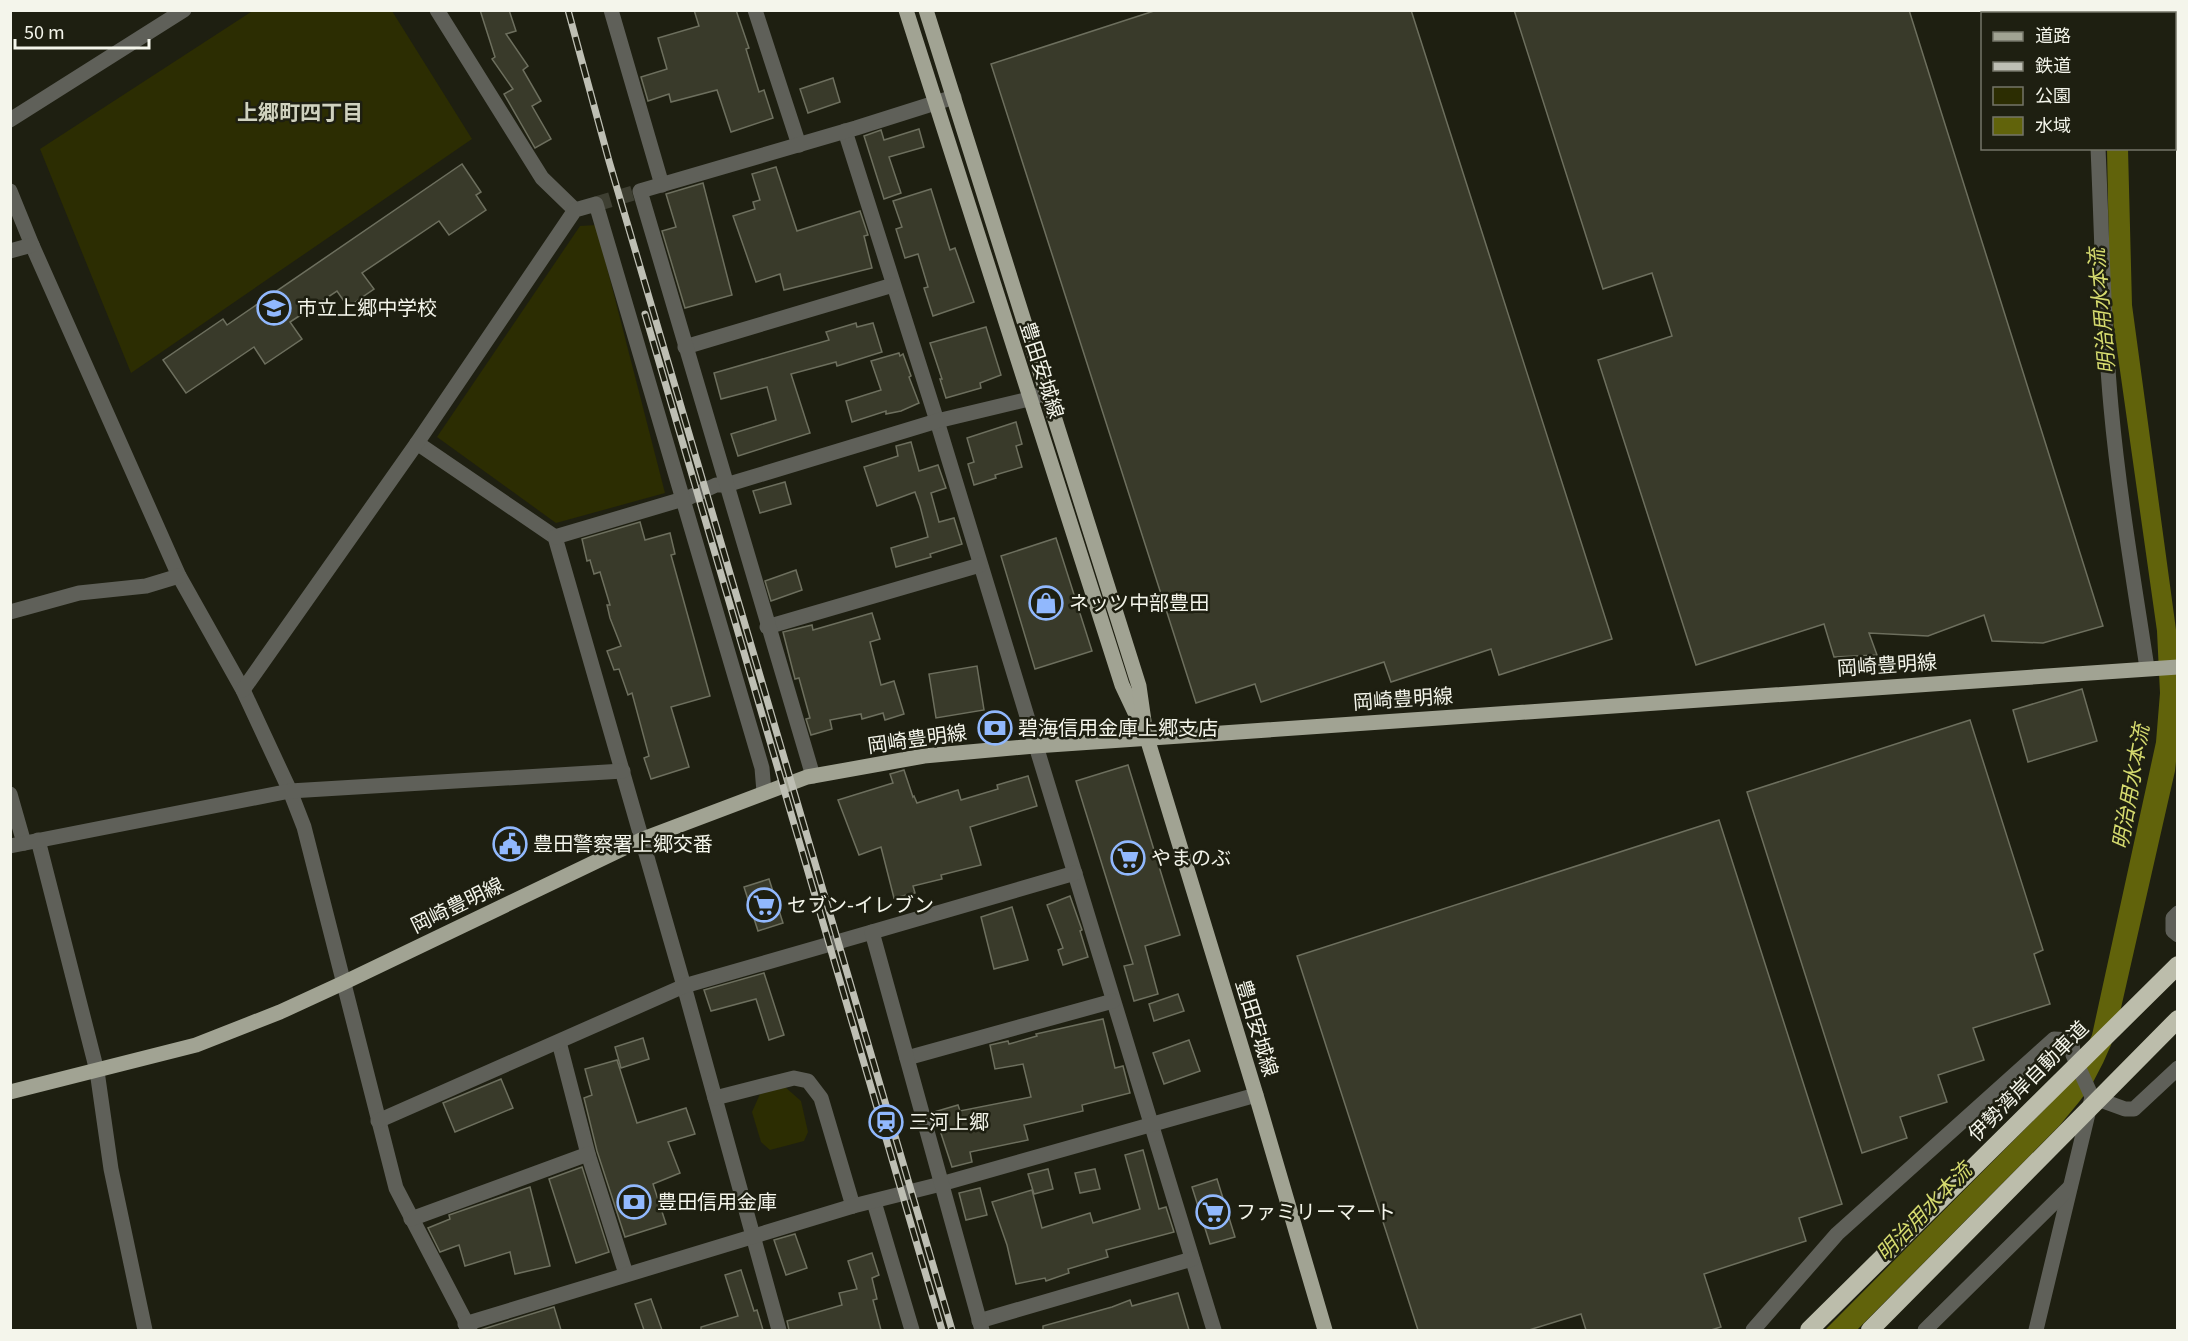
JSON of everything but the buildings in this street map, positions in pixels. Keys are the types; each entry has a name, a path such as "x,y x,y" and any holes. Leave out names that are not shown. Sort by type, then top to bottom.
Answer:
{"highway":[{"name":"伊勢湾岸自動車道","path":"1809,1330 2178,965"},
{"path":"1870,1330 2178,1019"}],"main road":[{"name":"豊田安城線","path":"906,10 1122,685 1147,738"},
{"name":"豊田安城線","path":"926,10 1139,686 1147,738 1325,1330"},
{"name":"岡崎豊明線","path":"10,1092 196,1045 280,1012 643,839 764,792 813,776 924,756 1035,746 2178,667"}],"street":[{"path":"10,120 184,10"},
{"path":"437,10 542,178 575,210"},
{"path":"611,10 662,185"},
{"path":"755,10 799,145"},
{"path":"813,776 767,627 640,191 954,97"},
{"path":"845,131 937,421 1214,1330"},
{"path":"2098,150 2105,332 2111,408 2123,507 2150,668"},
{"path":"10,191 178,576 243,690 290,791 304,827 396,1188 467,1327 626,1274 853,1206 941,1184 1256,1095"},
{"path":"243,690 417,443 575,210 596,204 681,500 762,768 764,792"},
{"path":"10,250 32,245"},
{"path":"685,347 892,285"},
{"path":"555,537 681,500 716,485 726,485 937,421 1029,399 1047,392"},
{"path":"417,443 555,537 643,839 779,1330"},
{"path":"767,627 980,565"},
{"path":"10,612 79,592 146,586 178,576"},
{"path":"24,843 290,791 623,771"},
{"path":"10,794 97,1071 111,1169 145,1330"},
{"path":"378,1120 684,986 1074,873"},
{"path":"2178,913 2173,918 2173,931 2178,935"},
{"path":"872,932 981,1326 1192,1259"},
{"path":"906,1058 1113,1001"},
{"path":"1753,1330 1837,1234 2054,1039 2072,1040 2073,1055 2091,1096 2036,1330"},
{"path":"559,1042 588,1154 626,1274"},
{"path":"2091,1096 2125,1109 2134,1109 2178,1068"},
{"path":"715,1098 794,1078 808,1081 821,1098 853,1206"},
{"path":"411,1219 588,1154"},
{"path":"1925,1330 2070,1188"},
{"path":"874,1202 912,1330"}],"green space":[{"path":"254,10 392,11 472,139 131,373 40,149"},
{"path":"596,225 665,493 556,523 437,437 580,226"},
{"path":"785,1087 801,1101 808,1132 804,1141 770,1150 761,1142 752,1112 760,1094"}],"water":[{"path":"2107,150 2128,150 2132,305 2177,637 2178,743 2175,771 2111,1045 2091,1086 2060,1125 1857,1330 1825,1330 2049,1105 2071,1078 2092,1035 2156,742 2160,693 2157,631 2110,300"}],"tunnel":[{"path":"596,204 640,191"}],"railway":[{"path":"568,10 609,161 952,1330"},
{"path":"645,314 942,1330"}],"place":[{"name":"市立上郷中学校","path":"274,308"},
{"name":"ネッツ中部豊田","path":"1046,603"},
{"name":"碧海信用金庫上郷支店","path":"995,728"},
{"name":"豊田警察署上郷交番","path":"510,844"},
{"name":"やまのぶ","path":"1128,858"},
{"name":"セブン-イレブン","path":"764,905"},
{"name":"三河上郷","path":"886,1122"},
{"name":"豊田信用金庫","path":"634,1202"},
{"name":"ファミリーマート","path":"1213,1212"}],"district":[{"name":"上郷町四丁目","path":"300,113"}],"water label":[{"name":"明治用水本流","path":"2102,311"},
{"name":"明治用水本流","path":"2131,787"},
{"name":"明治用水本流","path":"1924,1212"}]}
